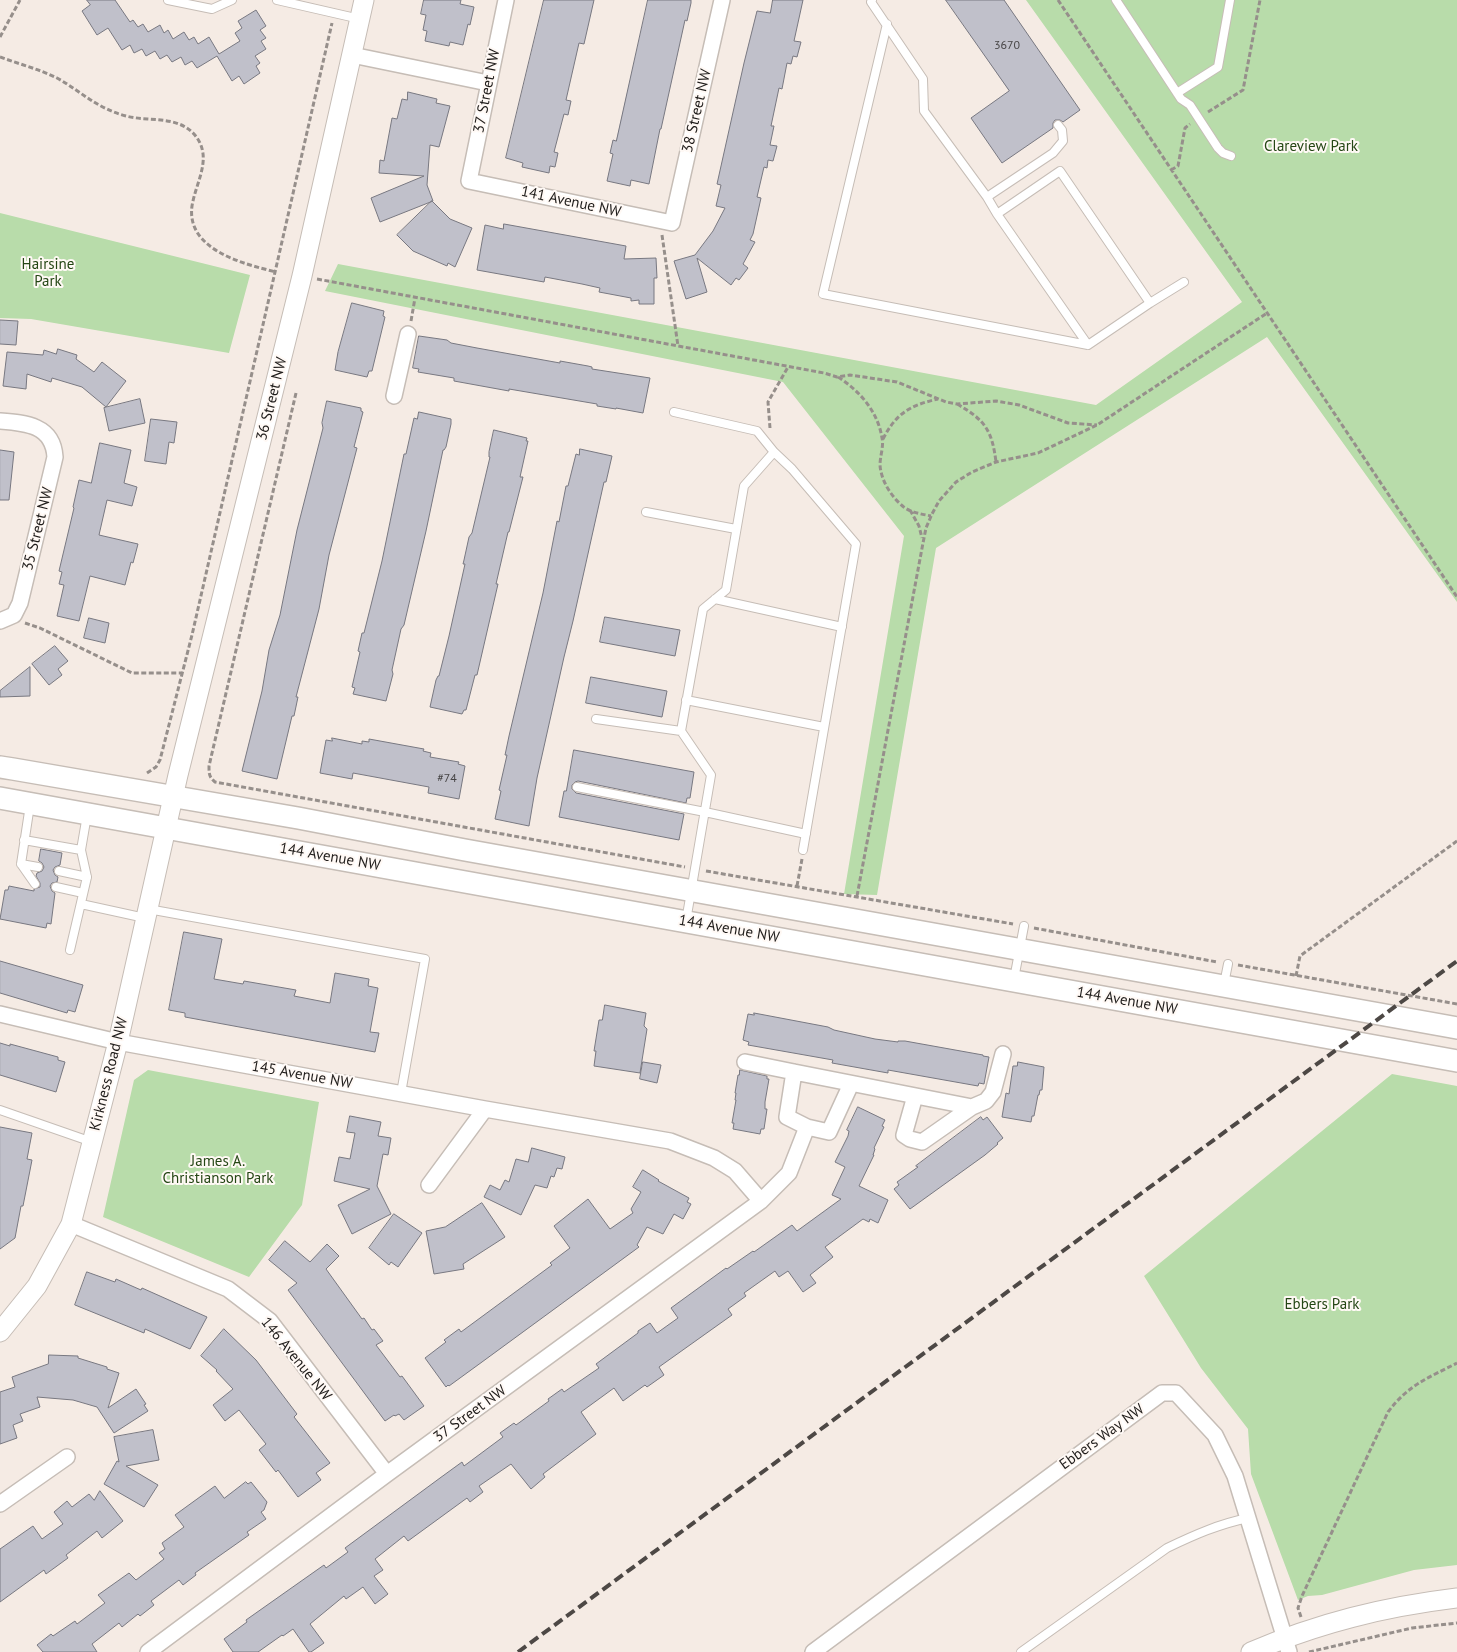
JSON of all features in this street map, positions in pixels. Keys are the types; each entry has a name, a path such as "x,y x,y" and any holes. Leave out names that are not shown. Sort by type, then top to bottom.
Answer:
{"main road":[{"name":"144 Avenue NW","path":"0,768 13,768 298,818 1457,1028"},
{"name":"144 Avenue NW","path":"0,798 1457,1061"}],"street":[{"name":"36 Street NW","path":"173,797 285,347 364,0"},
{"name":"37 Street NW","path":"469,181 506,0"},
{"name":"38 Street NW","path":"666,221 722,0"},
{"path":"352,55 488,83"},
{"name":"141 Avenue NW","path":"469,181 666,221"},
{"path":"394,396 408,334"},
{"name":"35 Street NW","path":"0,421 29,424 44,432 50,438 55,457 20,603 17,611 5,620"},
{"name":"Kirkness Road NW","path":"0,1332 38,1286 72,1224 118,1042 173,797"},
{"name":"145 Avenue NW","path":"0,1014 118,1042 485,1109 670,1140 714,1158 735,1171 761,1201"},
{"path":"915,1096 904,1135 910,1139 922,1142 972,1107 986,1101 993,1092 1003,1054"},
{"path":"744,1062 972,1107"},
{"path":"794,1072 788,1117 807,1127 829,1132 851,1084"},
{"path":"429,1185 485,1109"},
{"name":"37 Street NW","path":"148,1652 387,1474 761,1201 789,1173 807,1127"},
{"name":"146 Avenue NW","path":"72,1224 228,1289 270,1321 387,1474"},
{"name":"Ebbers Way NW","path":"812,1652 1162,1394 1176,1393 1215,1435 1235,1476 1287,1645"},
{"path":"0,1504 67,1457"},
{"path":"1251,1652 1287,1645 1349,1617 1457,1598"}],"lane":[{"path":"168,0 212,10 232,0"},
{"path":"276,0 360,19"},
{"path":"872,0 871,2 924,78 924,111 1088,345"},
{"path":"1116,0 1181,99 1190,105 1218,148 1231,156"},
{"path":"1177,92 1218,67 1230,0"},
{"path":"887,24 823,294 1088,345 1184,282"},
{"path":"986,197 1053,153 1063,141 1062,130 1058,125"},
{"path":"997,214 1060,171 1150,303"},
{"path":"674,412 757,431 856,544 803,850"},
{"path":"686,921 711,775 681,731 703,609 726,590 744,486 774,452"},
{"path":"646,512 736,529"},
{"path":"715,598 842,627"},
{"path":"686,700 824,727"},
{"path":"596,719 681,731"},
{"path":"577,787 806,834"},
{"path":"30,803 20,864 35,884"},
{"path":"70,950 87,877 81,850 88,814"},
{"path":"24,840 81,850"},
{"path":"20,864 38,868"},
{"path":"59,871 87,877"},
{"path":"56,888 83,893"},
{"path":"81,904 425,958 402,1093"},
{"path":"1014,981 1024,926"},
{"path":"1224,986 1228,964"},
{"path":"0,1110 92,1142"},
{"path":"1021,1652 1167,1548 1192,1535 1225,1523 1248,1518"}],"path":[{"path":"0,37 20,0"},
{"path":"1058,0 1457,597"},
{"path":"1206,114 1244,90 1260,0"},
{"path":"144,774 156,767 160,760 183,673 334,13"},
{"path":"0,57 56,77 86,98 113,112 135,118 173,121 189,130 200,144 204,160 192,206 193,223 196,232 214,249 229,257 242,263 276,272"},
{"path":"1171,170 1178,166 1185,128 1192,122"},
{"path":"666,221 678,346"},
{"path":"314,279 788,366 837,377 850,376 897,382 938,399 957,404 980,418 987,428 995,450 996,462"},
{"path":"408,334 416,298"},
{"path":"857,896 923,543 931,516 940,501 956,482 972,472 996,462 1038,453 1097,424 1267,313"},
{"path":"774,452 769,425 768,402 788,366"},
{"path":"837,377 854,388 868,404 883,439"},
{"path":"923,543 919,526 909,510 898,501 884,480 880,466 883,439 890,425 905,411 938,399"},
{"path":"957,404 996,401 1019,406 1068,423 1097,424"},
{"path":"909,510 931,516"},
{"path":"5,620 40,628 132,673 183,673"},
{"path":"1457,841 1300,956 1296,976 1457,1004"},
{"path":"797,886 803,850"},
{"path":"1298,1608 1388,1412 1414,1385 1457,1363"},
{"path":"1310,1652 1412,1628 1457,1622"}],"green space":[{"name":"Clareview Park","path":"1026,0 1457,0 1457,602 1267,337 936,548 877,895 844,894 904,536 783,382 325,291 338,264 1096,405 1242,302"},
{"name":"Hairsine Park","path":"0,213 250,275 229,353 31,319 0,318"},
{"name":"James A. Christianson Park","path":"148,1070 319,1102 302,1205 249,1277 103,1217 134,1080"},
{"name":"Ebbers Park","path":"1392,1074 1457,1086 1457,1565 1414,1570 1298,1600 1251,1474 1248,1429 1201,1368 1144,1276"}],"building":[{"path":"87,0 115,0 130,22 133,20 138,27 143,24 148,32 160,25 164,33 168,30 173,39 184,32 189,40 194,37 198,44 209,37 219,54 240,41 235,33 242,28 238,21 256,10 266,26 260,30 266,38 261,41 266,49 255,56 260,63 256,66 260,73 244,84 239,76 232,81 217,56 197,68 192,61 185,65 181,57 172,62 167,55 160,59 155,51 146,56 142,49 134,53 130,45 122,50 108,28 97,35 82,11 90,5"},
{"path":"424,0 461,0 460,4 474,7 463,45 450,42 449,46 425,41 427,31 423,30 426,15 421,14"},
{"path":"544,0 594,0 584,44 579,43 566,100 571,101 568,115 564,114 554,152 558,153 555,167 550,166 549,173 522,167 523,163 506,158"},
{"path":"648,0 691,0 691,3 687,21 685,20 649,184 631,180 630,186 607,181 613,154 610,153 613,140 616,141"},
{"path":"773,0 803,0 794,41 801,42 797,57 793,56 791,64 787,63 782,89 779,88 771,126 774,126 770,145 777,146 773,161 768,160 767,168 764,167 757,197 761,198 750,240 755,242 743,264 748,268 739,280 736,278 731,285 697,258 707,292 686,299 674,261 695,255 713,231 725,208 716,206 721,185 717,184 744,63 757,11 770,13"},
{"path":"946,0 1004,0 1080,110 1063,122 1055,120 1053,128 1002,163 971,118 1009,91"},
{"path":"408,92 437,99 436,103 450,106 439,147 430,145 427,185 433,201 380,222 371,198 424,176 379,173 380,160 384,161 392,118 397,119 402,99 407,100"},
{"path":"432,201 450,219 472,228 455,267 448,263 447,266 413,251 397,235"},
{"path":"504,224 626,246 624,259 656,258 657,278 654,278 654,304 639,304 639,300 631,301 631,298 599,292 600,288 582,284 545,277 544,282 477,270 485,225 503,229"},
{"path":"352,303 384,311 383,316 385,317 372,371 369,371 367,377 335,370 338,352"},
{"path":"0,320 18,321 16,345 0,344"},
{"path":"419,336 560,363 560,361 588,366 592,367 592,369 650,378 643,413 454,381 454,378 418,372 419,369 413,368"},
{"path":"58,349 77,355 76,359 94,372 102,362 126,381 106,407 82,387 52,378 51,382 27,374 26,389 3,386 7,352 43,355 44,350 56,354"},
{"path":"140,399 145,423 109,431 104,408"},
{"path":"327,401 361,408 363,412 354,447 357,448 329,555 319,609 277,779 242,771 262,691 269,650 280,615 297,530 323,428 322,423"},
{"path":"419,412 451,419 451,424 446,447 443,450 386,701 353,694 355,688 352,687 362,633 364,633 382,561 404,454 406,454 414,418 417,419"},
{"path":"151,419 177,422 174,443 169,442 166,464 145,461"},
{"path":"494,430 527,438 526,441 528,441 520,477 523,477 508,532 477,675 475,675 466,710 462,714 430,707 449,636 469,537 472,533 490,457 489,452"},
{"path":"100,443 131,450 124,483 137,487 132,506 107,500 99,535 138,544 125,585 90,576 79,621 57,616 64,585 59,584 62,572 59,571 79,480 91,483"},
{"path":"580,449 612,456 606,482 604,482 564,657 537,778 529,826 495,819 507,755 505,755 543,593 557,521 559,522 566,486 568,486 576,454 579,455"},
{"path":"0,450 14,452 9,500 0,500"},
{"path":"605,617 680,630 675,656 600,642"},
{"path":"89,618 109,623 105,643 84,638"},
{"path":"55,646 68,661 58,669 62,675 49,685 32,664"},
{"path":"30,667 30,696 0,697 0,691"},
{"path":"591,677 667,691 662,717 586,703"},
{"path":"332,738 362,744 362,741 369,742 369,739 424,749 423,751 431,753 430,757 459,762 458,764 465,766 459,799 428,793 429,787 353,773 352,779 320,773 326,740 332,741"},
{"path":"574,750 694,772 690,798 687,798 686,803 578,781 572,785 572,789 576,793 684,814 679,840 559,817"},
{"path":"41,849 62,853 60,865 53,870 58,877 57,882 52,883 50,886 55,893 51,924 47,923 46,928 0,919 5,890 8,890 9,886 34,891 34,889 40,887 36,876 44,867 39,861"},
{"path":"184,932 222,939 214,979 243,984 244,981 296,990 294,996 330,1003 335,973 369,979 368,986 378,988 370,1032 379,1033 375,1052 185,1017 185,1013 169,1010"},
{"path":"0,961 83,985 75,1012 68,1010 67,1013 0,993"},
{"path":"605,1005 646,1013 644,1026 647,1029 640,1073 594,1066 596,1051 594,1051 599,1020 602,1020"},
{"path":"754,1013 828,1027 875,1039 905,1041 983,1055 989,1057 984,1084 979,1083 978,1086 888,1070 888,1073 832,1063 833,1060 748,1045 749,1042 743,1040 748,1014 754,1015"},
{"path":"0,1043 58,1057 58,1060 65,1062 56,1092 0,1075"},
{"path":"643,1062 661,1065 657,1083 640,1079"},
{"path":"1018,1062 1044,1067 1042,1090 1040,1090 1038,1095 1031,1122 1002,1117 1006,1093 1009,1094 1013,1066 1017,1066"},
{"path":"740,1070 767,1076 767,1079 769,1079 765,1102 765,1109 767,1109 764,1129 761,1129 760,1134 733,1129 735,1093"},
{"path":"858,1107 885,1120 882,1126 884,1127 874,1148 874,1155 859,1186 888,1200 878,1223 870,1219 869,1222 863,1219 825,1247 833,1257 810,1275 816,1283 803,1292 788,1271 779,1277 775,1271 744,1293 746,1296 728,1309 732,1315 659,1367 664,1375 647,1387 645,1385 623,1401 614,1388 581,1412 596,1434 543,1474 545,1477 531,1489 511,1464 479,1486 483,1492 470,1502 467,1498 408,1541 404,1536 375,1559 383,1570 374,1576 388,1594 375,1604 363,1587 346,1599 344,1596 310,1624 324,1643 311,1652 309,1652 293,1629 258,1652 233,1652 224,1639 247,1622 246,1620 324,1565 326,1568 348,1552 345,1548 462,1462 464,1466 503,1437 500,1433 514,1423 516,1425 562,1389 564,1392 599,1368 596,1364 638,1333 638,1331 650,1323 657,1333 678,1318 671,1308 726,1268 754,1252 792,1225 797,1231 841,1199 832,1195 845,1167 835,1162 848,1136 849,1131 847,1130"},
{"path":"350,1116 381,1122 378,1136 391,1138 388,1155 383,1154 377,1186 391,1214 352,1234 338,1205 370,1189 334,1181 339,1157 350,1159 355,1133 347,1132"},
{"path":"981,1117 983,1120 987,1117 1003,1138 985,1155 910,1209 894,1189 899,1185 897,1182"},
{"path":"0,1127 32,1133 27,1159 32,1160 15,1238 0,1249"},
{"path":"532,1148 565,1157 562,1169 557,1168 554,1177 551,1176 547,1188 535,1185 521,1215 484,1197 490,1185 500,1190 505,1180 509,1182 516,1159 528,1162"},
{"path":"643,1170 658,1181 689,1198 687,1202 691,1204 683,1219 674,1214 663,1234 647,1227 637,1245 639,1247 446,1387 425,1358 446,1342 444,1340 459,1329 461,1332 552,1265 550,1263 570,1248 554,1226 588,1199 610,1229 633,1213 631,1209 641,1192 633,1187"},
{"path":"482,1203 505,1237 463,1264 464,1269 434,1274 426,1231 445,1227"},
{"path":"394,1214 422,1233 398,1267 391,1262 389,1265 369,1248"},
{"path":"285,1241 310,1262 327,1244 339,1256 326,1269 362,1319 364,1318 383,1341 376,1345 424,1406 404,1420 399,1414 385,1421 288,1290 297,1283 269,1260"},
{"path":"87,1272 115,1282 116,1279 141,1290 142,1288 207,1317 190,1349 145,1329 144,1333 75,1305"},
{"path":"224,1329 256,1360 297,1414 294,1417 330,1463 316,1473 321,1480 298,1497 278,1470 276,1472 259,1450 266,1444 239,1410 225,1421 213,1405 233,1389 217,1370 201,1356"},
{"path":"49,1355 78,1356 78,1358 107,1367 107,1369 119,1373 108,1408 136,1389 146,1404 144,1405 148,1411 114,1433 97,1407 73,1400 37,1397 40,1407 20,1414 23,1421 13,1425 17,1438 0,1444 0,1392 15,1387 12,1377 48,1364"},
{"path":"153,1430 159,1460 126,1466 158,1485 144,1507 104,1484 117,1461 119,1462 114,1437"},
{"path":"246,1482 248,1484 251,1482 267,1502 264,1510 261,1512 266,1519 247,1532 249,1535 195,1573 196,1575 183,1585 179,1580 151,1601 154,1605 140,1616 138,1614 122,1627 119,1623 92,1644 97,1652 43,1652 37,1645 51,1634 53,1636 75,1621 77,1624 105,1603 98,1595 129,1573 136,1580 164,1559 159,1553 165,1549 162,1543 184,1527 175,1515 215,1486 224,1498"},
{"path":"100,1491 123,1521 102,1538 97,1531 66,1555 68,1558 46,1574 44,1570 0,1602 0,1549 33,1526 42,1539 63,1524 54,1512 67,1501 72,1507 89,1494 94,1500"}],"railway":[{"path":"518,1652 1457,961"}]}
